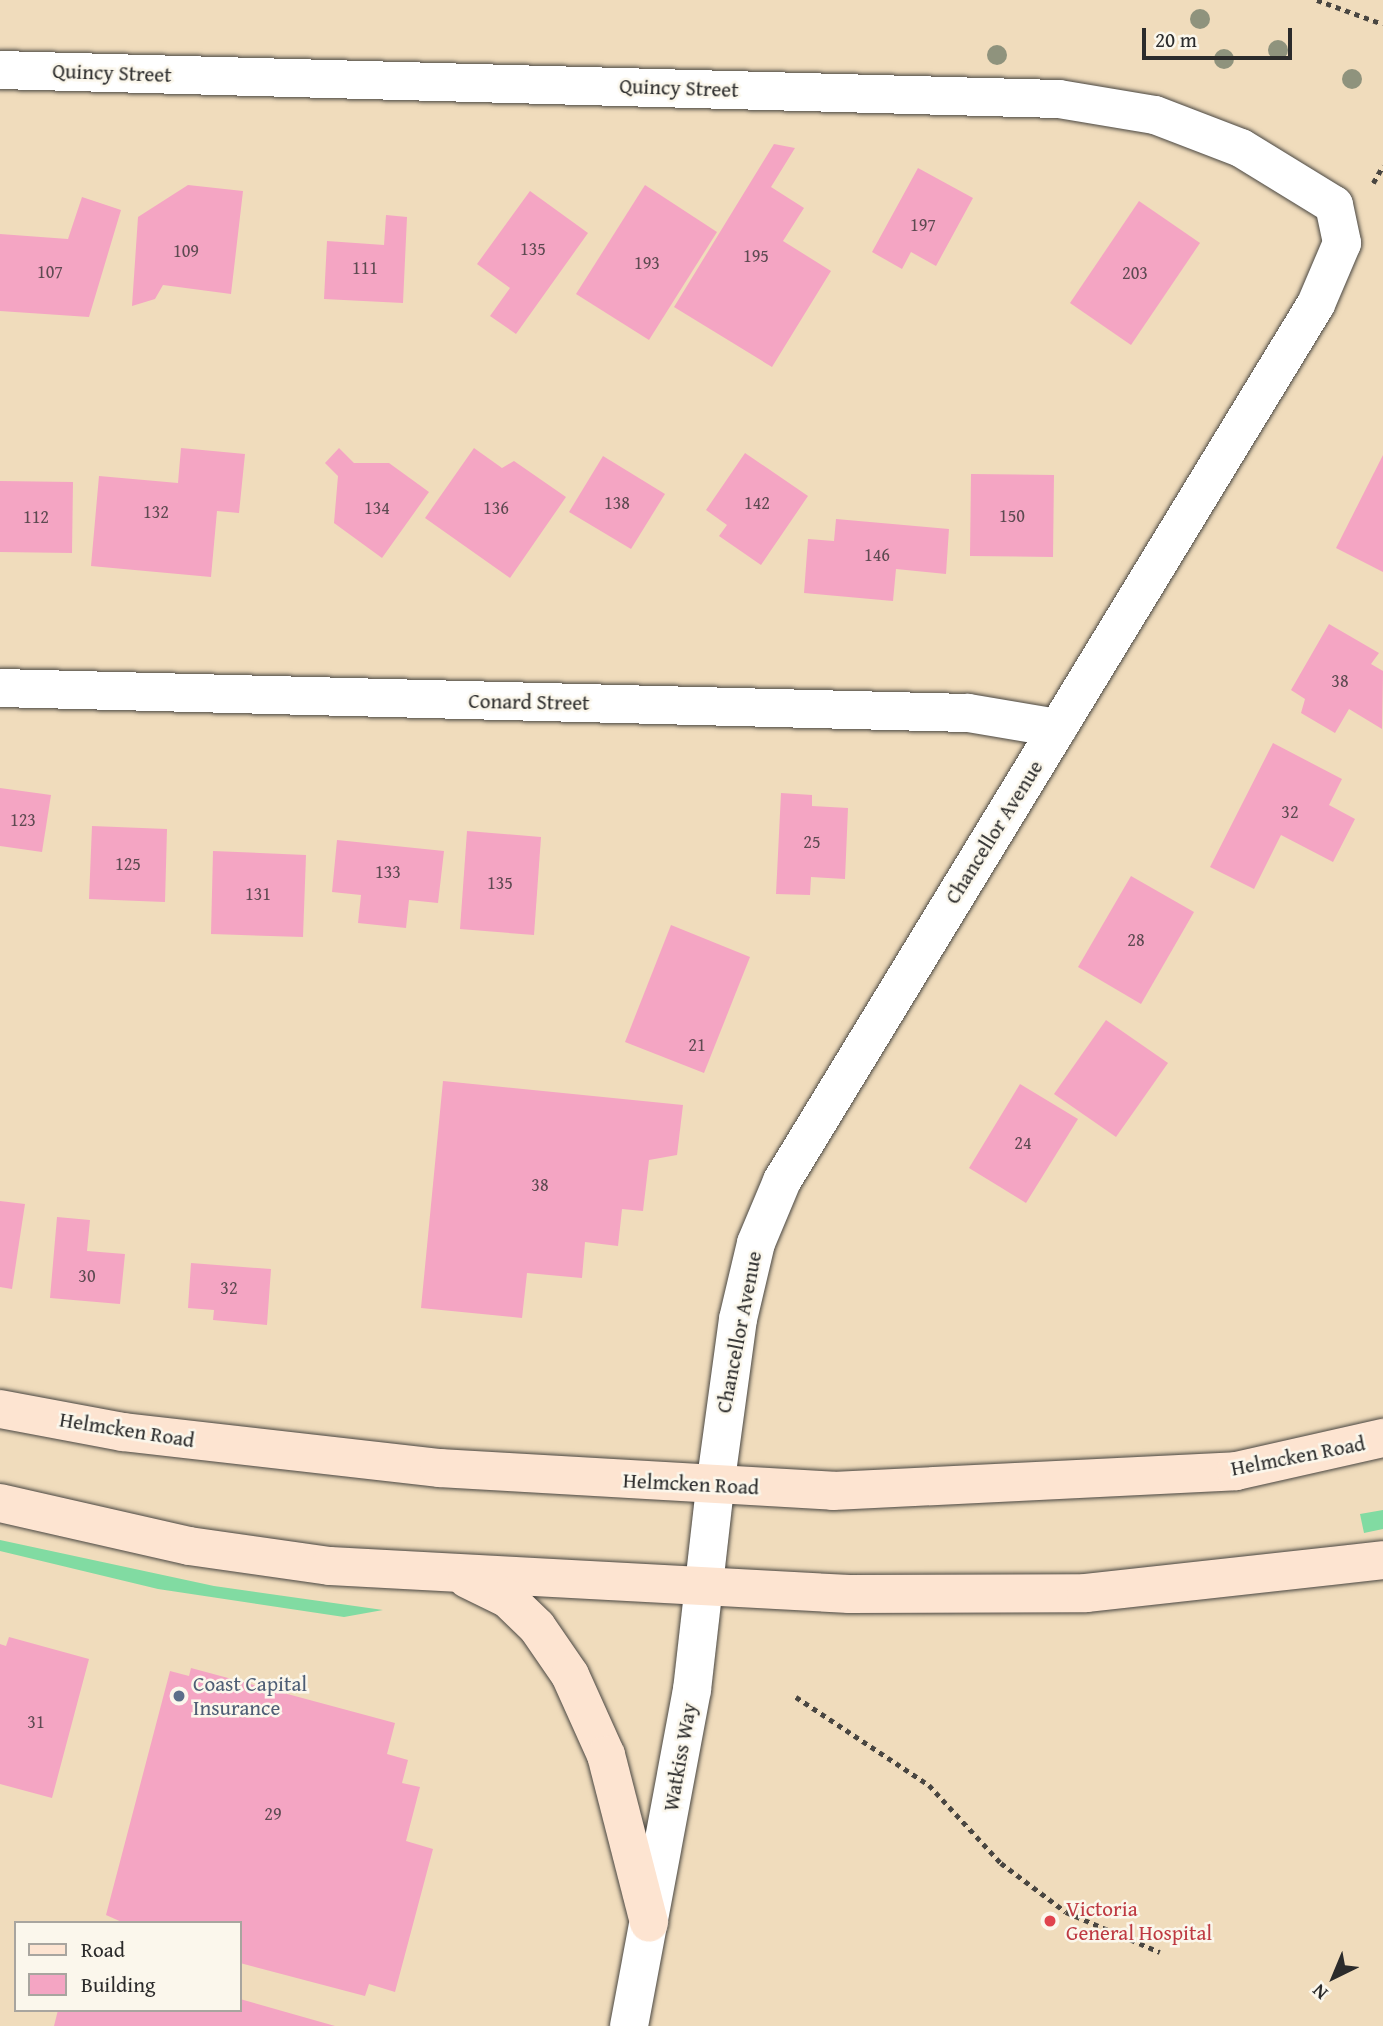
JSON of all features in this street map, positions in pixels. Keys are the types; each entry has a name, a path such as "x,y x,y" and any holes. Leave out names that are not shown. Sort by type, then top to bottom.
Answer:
{"main road":[{"name":"Helmcken Road","path":"0,1409 123,1432 439,1468 715,1487 833,1491 1237,1471 1383,1438"},
{"path":"0,1503 189,1546 330,1566 849,1594 1086,1592 1383,1560"},
{"path":"456,1573 508,1599 537,1627 570,1675 606,1755 649,1923"}],"street":[{"name":"Quincy Street","path":"0,70 1059,99 1155,115 1241,148 1351,198"},
{"name":"Chancellor Avenue","path":"715,1487 738,1319 756,1243 782,1181 1316,304 1342,243 1351,198"},
{"name":"Conard Street","path":"0,688 968,713 1058,728"},
{"name":"Watkiss Way","path":"629,2026 692,1690 715,1487"}],"path":[{"path":"1317,0 1383,24"},
{"path":"1351,198 1383,166"},
{"path":"796,1697 929,1785 1001,1863 1066,1912 1160,1952"}],"green space":[{"path":"1383,1510 1383,1529 1364,1533 1360,1514"},
{"path":"0,1540 214,1586 383,1610 344,1617 158,1589 0,1551"}],"building":[{"path":"774,144 795,148 771,187 804,208 783,241 831,271 772,367 674,307"},
{"path":"918,168 973,198 936,266 911,252 902,269 872,252"},
{"path":"188,185 243,191 231,294 163,285 155,299 132,306 138,217"},
{"path":"645,185 717,232 649,340 576,294"},
{"path":"530,191 588,233 516,334 490,316 510,288 477,264"},
{"path":"82,197 121,210 89,317 0,311 0,234 68,239"},
{"path":"1139,201 1200,243 1131,345 1070,303"},
{"path":"386,215 407,217 403,303 324,299 327,241 384,245"},
{"path":"181,448 245,454 239,513 217,511 211,577 91,566 99,476 178,483"},
{"path":"339,448 354,463 389,463 429,492 382,558 334,523 338,476 325,463"},
{"path":"474,448 502,468 514,461 566,497 510,578 425,518"},
{"path":"745,453 808,496 761,565 719,536 727,525 706,510"},
{"path":"1383,455 1383,572 1336,548"},
{"path":"603,456 665,494 631,549 569,512"},
{"path":"971,474 1054,475 1053,557 970,556"},
{"path":"0,481 73,482 72,553 0,552"},
{"path":"836,519 949,529 946,574 896,569 893,601 804,593 808,539 834,541"},
{"path":"1329,624 1379,653 1371,664 1383,671 1382,729 1349,709 1335,733 1301,713 1305,699 1291,690"},
{"path":"1273,743 1342,779 1329,805 1355,819 1333,862 1281,835 1254,889 1210,867"},
{"path":"0,788 51,795 42,852 0,846"},
{"path":"781,793 812,795 812,806 848,808 845,879 811,877 810,895 776,894"},
{"path":"92,826 167,829 165,902 89,899"},
{"path":"467,831 541,837 534,935 460,929"},
{"path":"337,840 444,851 438,903 409,900 406,928 358,923 361,895 332,892"},
{"path":"213,851 306,855 303,937 211,934"},
{"path":"1131,876 1194,912 1141,1004 1078,967"},
{"path":"671,925 750,957 704,1073 625,1042"},
{"path":"1106,1020 1168,1063 1116,1137 1054,1094"},
{"path":"443,1081 683,1105 677,1155 649,1160 643,1211 622,1209 618,1246 585,1242 582,1278 527,1273 522,1318 421,1308"},
{"path":"1020,1084 1078,1119 1026,1203 969,1168"},
{"path":"0,1201 25,1204 12,1289 0,1287"},
{"path":"57,1217 90,1220 87,1251 125,1254 120,1304 50,1298"},
{"path":"191,1263 271,1269 267,1325 213,1320 214,1310 188,1308"},
{"path":"9,1637 89,1659 52,1798 0,1784 0,1644 6,1646"},
{"path":"191,1668 395,1723 387,1754 408,1760 402,1783 420,1787 406,1841 433,1849 395,1992 369,1984 365,1996 242,1964 242,1921 120,1921 106,1915 170,1671 189,1676"},
{"path":"242,2000 335,2026 54,2026 58,2012 242,2012"}],"place":[{"name":"Coast Capital Insurance","path":"179,1696"},
{"name":"Victoria General Hospital","path":"1050,1921"}]}
